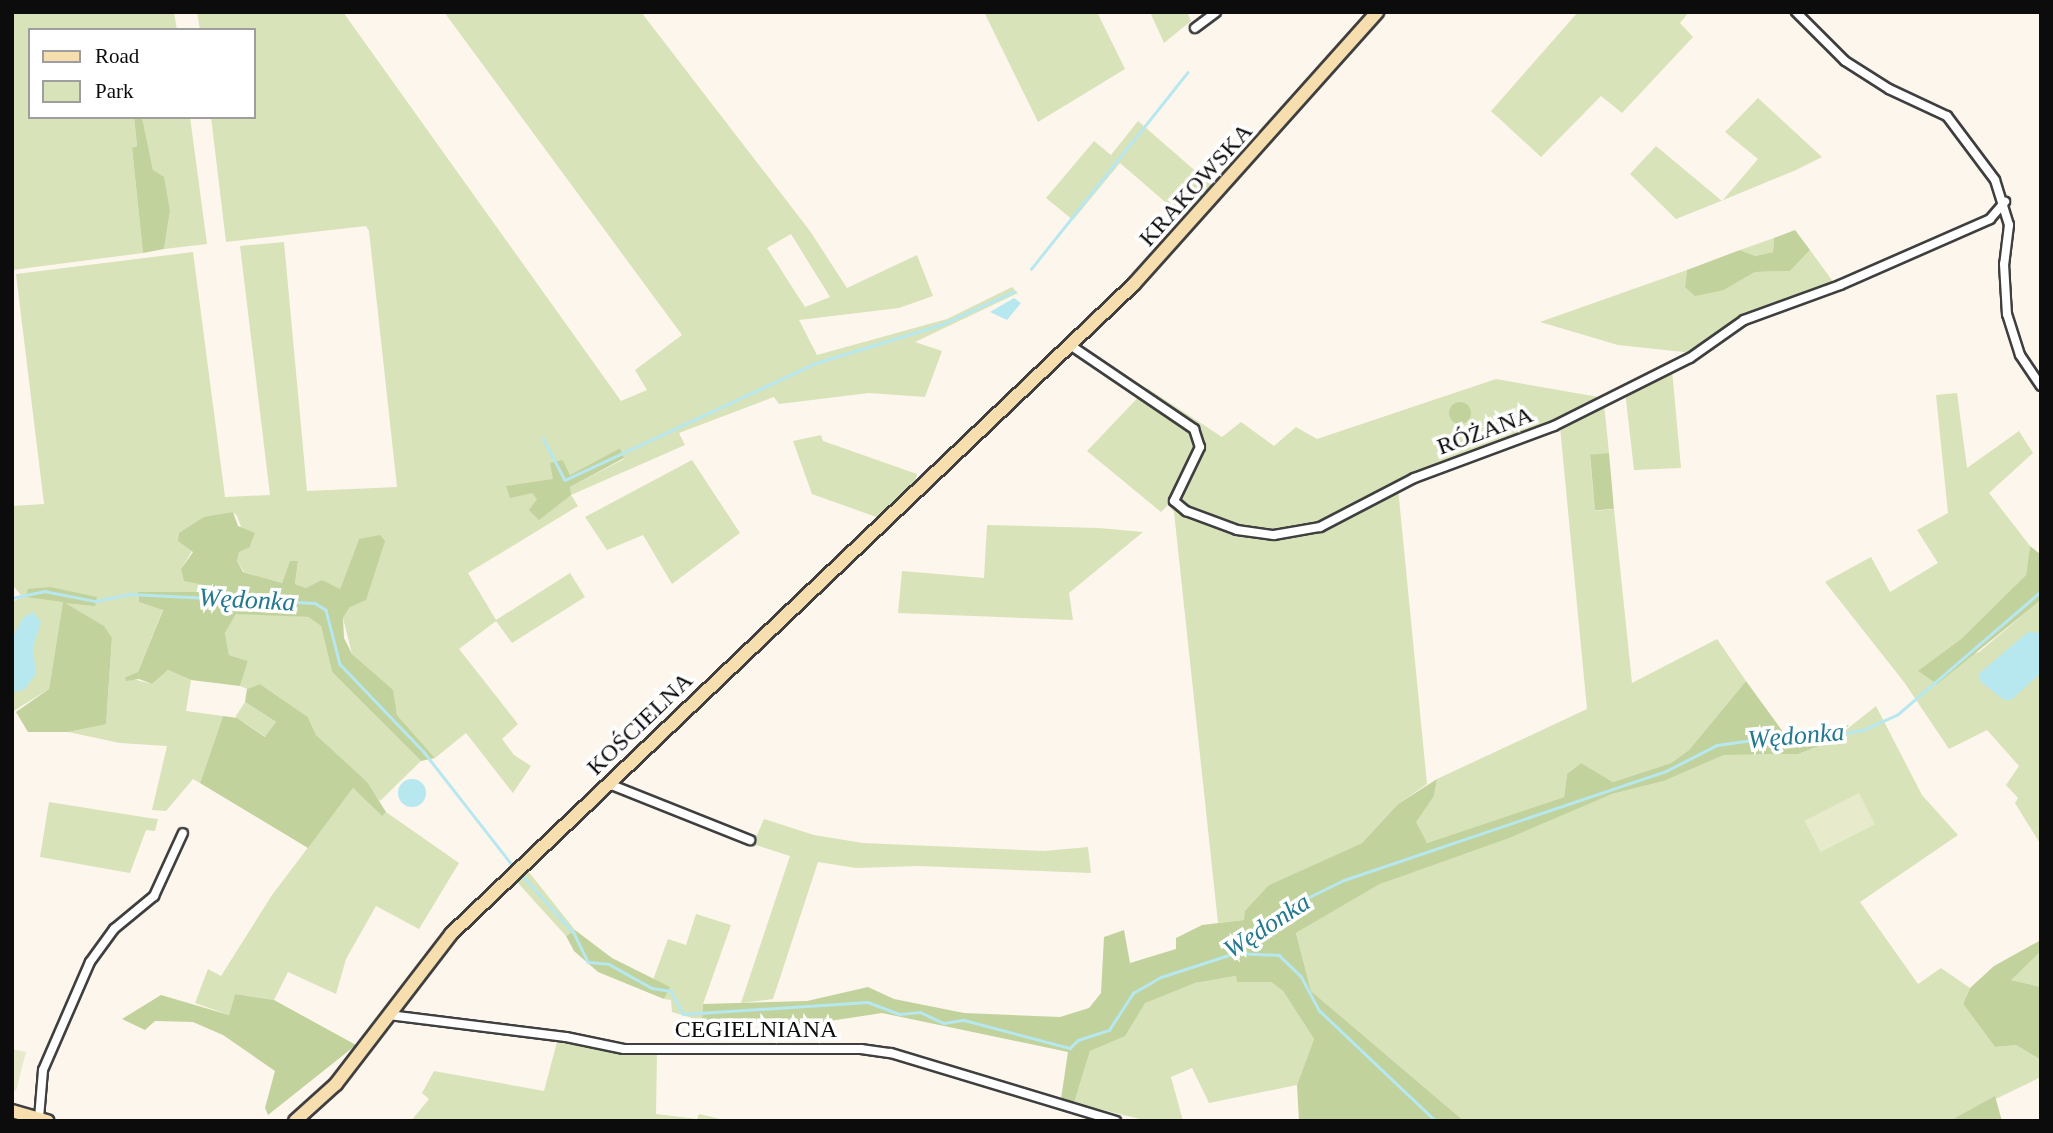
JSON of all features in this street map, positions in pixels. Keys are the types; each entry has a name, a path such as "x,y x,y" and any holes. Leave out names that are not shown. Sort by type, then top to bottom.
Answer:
{"street":[{"path":"1195,28 1216,12"},
{"name":"KRAKOWSKA","path":"1037,377 1164,254 1377,12"},
{"path":"1796,12 1845,61 1889,89 1947,116 1995,180 2005,202 2009,225 2004,264 2007,314 2020,355 2041,386"},
{"name":"RÓŻANA","path":"1070,345 1194,429 1200,447 1174,501 1186,511 1237,530 1274,535 1320,527 1414,478 1554,426 1690,358 1744,320 1840,285 1990,219 2005,202"},
{"name":"KOŚCIELNA","path":"295,1121 335,1084 451,934 1037,377"},
{"path":"609,784 750,840"},
{"path":"12,1111 43,1120 43,1070 90,962 114,929 154,896 183,833"},
{"name":"CEGIELNIANA","path":"389,1015 566,1037 624,1049 861,1049 891,1054 1116,1121"}],"green space":[{"path":"12,12 174,12 177,28 28,28 28,119 134,119 137,146 132,148 143,253 12,270"},
{"path":"197,12 343,12 621,401 647,390 635,370 682,335 444,12 641,12 810,231 847,288 917,255 933,296 899,308 799,320 817,355 947,319 1012,287 1018,293 915,342 942,351 925,397 869,393 779,404 774,397 679,433 685,445 571,495 578,506 468,573 496,620 570,573 585,597 512,643 496,621 459,649 518,724 502,739 514,755 531,766 513,793 466,733 435,758 397,715 392,690 352,654 343,618 350,607 359,539 340,589 306,588 295,584 298,561 290,562 282,583 244,572 237,561 239,552 249,548 237,516 233,512 212,518 181,569 211,586 212,592 138,593 139,602 163,609 138,672 125,677 152,684 168,670 191,680 186,711 223,716 200,783 193,779 166,811 152,810 167,746 120,743 68,732 106,723 112,639 63,603 49,689 12,712 12,602 22,597 12,584 12,506 44,504 16,274 193,252 225,497 270,495 240,246 284,242 307,491 397,487 369,231 366,226 226,242 211,119 256,119 256,28 200,28","holes":["791,234 830,297 805,307 767,248","620,448 624,459 570,487 538,499 532,493 553,479 563,460 570,475"]},
{"path":"984,12 1097,12 1125,69 1038,122"},
{"path":"1150,12 1187,12 1191,21 1164,43"},
{"path":"1578,12 1689,12 1680,23 1693,37 1622,113 1601,96 1541,157 1491,111"},
{"path":"1758,98 1822,157 1796,170 1723,200 1758,159 1725,132"},
{"path":"134,119 142,119 153,170 164,177 170,211 164,249 143,253 132,148 137,146"},
{"path":"142,119 190,119 207,244 164,249 170,211 153,170"},
{"path":"1138,121 1215,188 1186,220 1120,163 1073,220 1046,198 1094,141 1111,155"},
{"path":"1656,146 1722,201 1676,219 1630,174"},
{"path":"1795,230 1810,250 1790,271 1755,272 1724,290 1695,296 1685,287 1687,270 1740,250 1755,256 1773,252 1774,238"},
{"path":"1774,238 1773,252 1755,256 1740,250"},
{"path":"1810,250 1834,283 1747,315 1693,353 1618,345 1540,322 1687,270 1685,287 1724,290 1755,272 1790,271"},
{"path":"1672,370 1681,468 1634,470 1625,391"},
{"path":"1496,379 1604,398 1556,422 1398,482 1338,522 1398,488 1427,784 1398,804 1362,843 1269,885 1244,920 1218,923 1174,512 1168,505 1161,512 1087,451 1147,388 1222,437 1241,422 1274,446 1296,427 1317,439"},
{"path":"1957,393 1967,468 2019,431 2033,453 1989,493 2030,546 2026,575 1961,639 1919,671 1979,652 2041,600 2041,845 2015,803 2018,798 2006,785 2019,766 1987,730 1949,749 1904,682 1825,582 1871,557 1890,592 1938,563 1917,530 1948,513 1936,395"},
{"path":"1460,402 1468,405 1471,413 1468,421 1460,424 1452,421 1449,413 1452,405"},
{"path":"1604,403 1609,453 1590,457 1595,511 1614,509 1632,683 1717,639 1746,681 1689,750 1671,763 1613,782 1581,763 1567,774 1564,797 1427,843 1415,822 1434,796 1437,779 1587,709 1560,427"},
{"path":"821,435 823,441 917,474 915,483 879,518 812,494 793,441"},
{"path":"620,448 624,458 570,487 571,495 539,520 529,510 537,499 532,493 510,498 506,486 553,479 550,463 563,460 570,475"},
{"path":"1609,453 1614,509 1595,510 1590,455"},
{"path":"692,460 740,533 672,584 643,535 607,550 585,517"},
{"path":"233,512 238,526 255,533 249,548 239,552 237,561 243,572 282,583 290,561 298,561 295,584 306,588 322,580 340,589 359,539 380,535 385,541 366,600 350,607 343,618 344,638 352,654 393,690 397,715 435,758 421,761 332,672 321,626 308,617 236,614 225,633 229,655 248,661 240,686 191,680 168,670 152,684 139,679 126,681 125,677 138,672 163,610 139,602 138,592 212,592 210,586 184,581 181,569 193,552 178,541 179,533 204,517"},
{"path":"987,525 1143,532 1069,593 1073,620 898,613 902,571 984,578"},
{"path":"2030,546 2040,554 2041,600 1937,684 1918,671 1961,639 2026,575"},
{"path":"50,587 97,597 95,606 65,603 104,626 112,638 106,724 68,732 28,732 16,712 49,689 63,602 26,597 28,589"},
{"path":"236,613 308,617 321,626 332,672 421,761 380,801 316,735 308,717 260,684 247,689 240,686 248,661 229,655 225,633"},
{"path":"1746,681 1783,732 1849,725 1832,741 1798,754 1724,755 1664,781 1612,794 1509,838 1380,884 1296,933 1311,991 1464,1121 1299,1121 1297,1085 1314,1039 1283,991 1271,982 1237,982 1236,976 1195,983 1145,1003 1125,1036 1090,1051 1074,1103 1061,1099 1068,1052 882,1013 797,1026 788,1019 702,1021 703,1004 807,1001 868,987 894,999 964,1013 1060,1017 1089,1008 1101,993 1104,937 1124,930 1130,963 1176,949 1176,938 1202,925 1244,920 1245,911 1269,885 1362,843 1398,804 1437,779 1434,796 1416,822 1427,843 1564,797 1567,774 1581,763 1613,782 1671,763 1689,750"},
{"path":"260,684 308,717 316,735 367,782 386,812 382,816 353,788 308,848 200,783 223,716 237,718 265,737 276,722 245,702 247,689"},
{"path":"245,702 276,722 266,737 235,717"},
{"path":"1876,706 1922,795 1958,835 1860,902 1918,984 1941,968 1970,988 1963,1004 1995,1047 2016,1045 2041,1060 2041,1077 1950,1121 1464,1121 1311,991 1296,933 1380,884 1612,794 1664,781 1724,755 1798,754 1832,741"},
{"path":"353,788 381,815 386,812 459,863 419,929 376,906 346,959 336,994 288,972 274,1000 235,994 229,1015 195,1003 208,969 221,976 272,895"},
{"path":"1859,793 1875,824 1821,852 1805,821"},
{"path":"49,802 158,819 155,831 146,830 130,873 40,857"},
{"path":"764,819 814,835 863,843 1044,851 1088,847 1091,873 919,866 856,868 818,862 773,999 741,1003 790,856 753,844"},
{"path":"528,871 575,930 566,936 517,882"},
{"path":"696,914 731,925 703,1004 702,1021 672,1012 671,1000 664,999 669,987 653,980 668,939 686,945"},
{"path":"575,930 612,958 670,987 664,999 598,972 574,951 566,936"},
{"path":"2041,940 2041,951 2011,980 2041,987 2041,1060 2016,1045 1995,1047 1963,1004 1970,988 1994,966"},
{"path":"2041,951 2041,987 2011,980 2012,975"},
{"path":"1236,976 1238,982 1271,982 1283,991 1314,1039 1297,1085 1209,1103 1192,1068 1171,1077 1183,1121 1144,1120 1074,1103 1090,1051 1124,1035 1145,1002 1195,983"},
{"path":"235,994 274,1000 356,1045 268,1115 265,1108 275,1071 223,1035 193,1022 155,1021 145,1030 122,1019 161,995 229,1015"},
{"path":"557,1042 622,1053 657,1053 656,1114 697,1119 699,1114 729,1121 411,1121 429,1099 422,1093 434,1071 544,1091"},
{"path":"12,1049 26,1052 16,1091 12,1089"},
{"path":"1995,1096 2002,1121 1950,1121"}],"water":[{"path":"1014,298 1021,303 1007,320 990,312"},
{"path":"33,612 41,622 33,647 36,674 24,690 12,692 12,638 23,618"},
{"path":"2028,632 2041,633 2041,673 2011,700 2004,700 1980,681 1980,673"},
{"path":"412,779 422,783 426,793 422,803 412,807 402,803 398,793 402,783"}],"waterway":[{"path":"1031,269 1187,73"},
{"path":"543,438 565,480 816,363 943,324 1013,292"},
{"name":"Wędonka","path":"12,598 44,591 95,601 130,594 315,603 326,610 340,664 424,752 514,867"},
{"name":"Wędonka","path":"522,875 574,933 588,962 609,964 652,988 671,991 683,1014 868,1002 899,1014 920,1012 944,1023 964,1020 1070,1048 1078,1040 1109,1030 1133,993 1161,977 1235,953 1299,902 1344,880 1666,771 1717,745 1775,737 1828,736 1863,730 1897,715 2041,591"},
{"path":"1235,953 1279,955 1301,976 1320,1011 1436,1121"}]}
